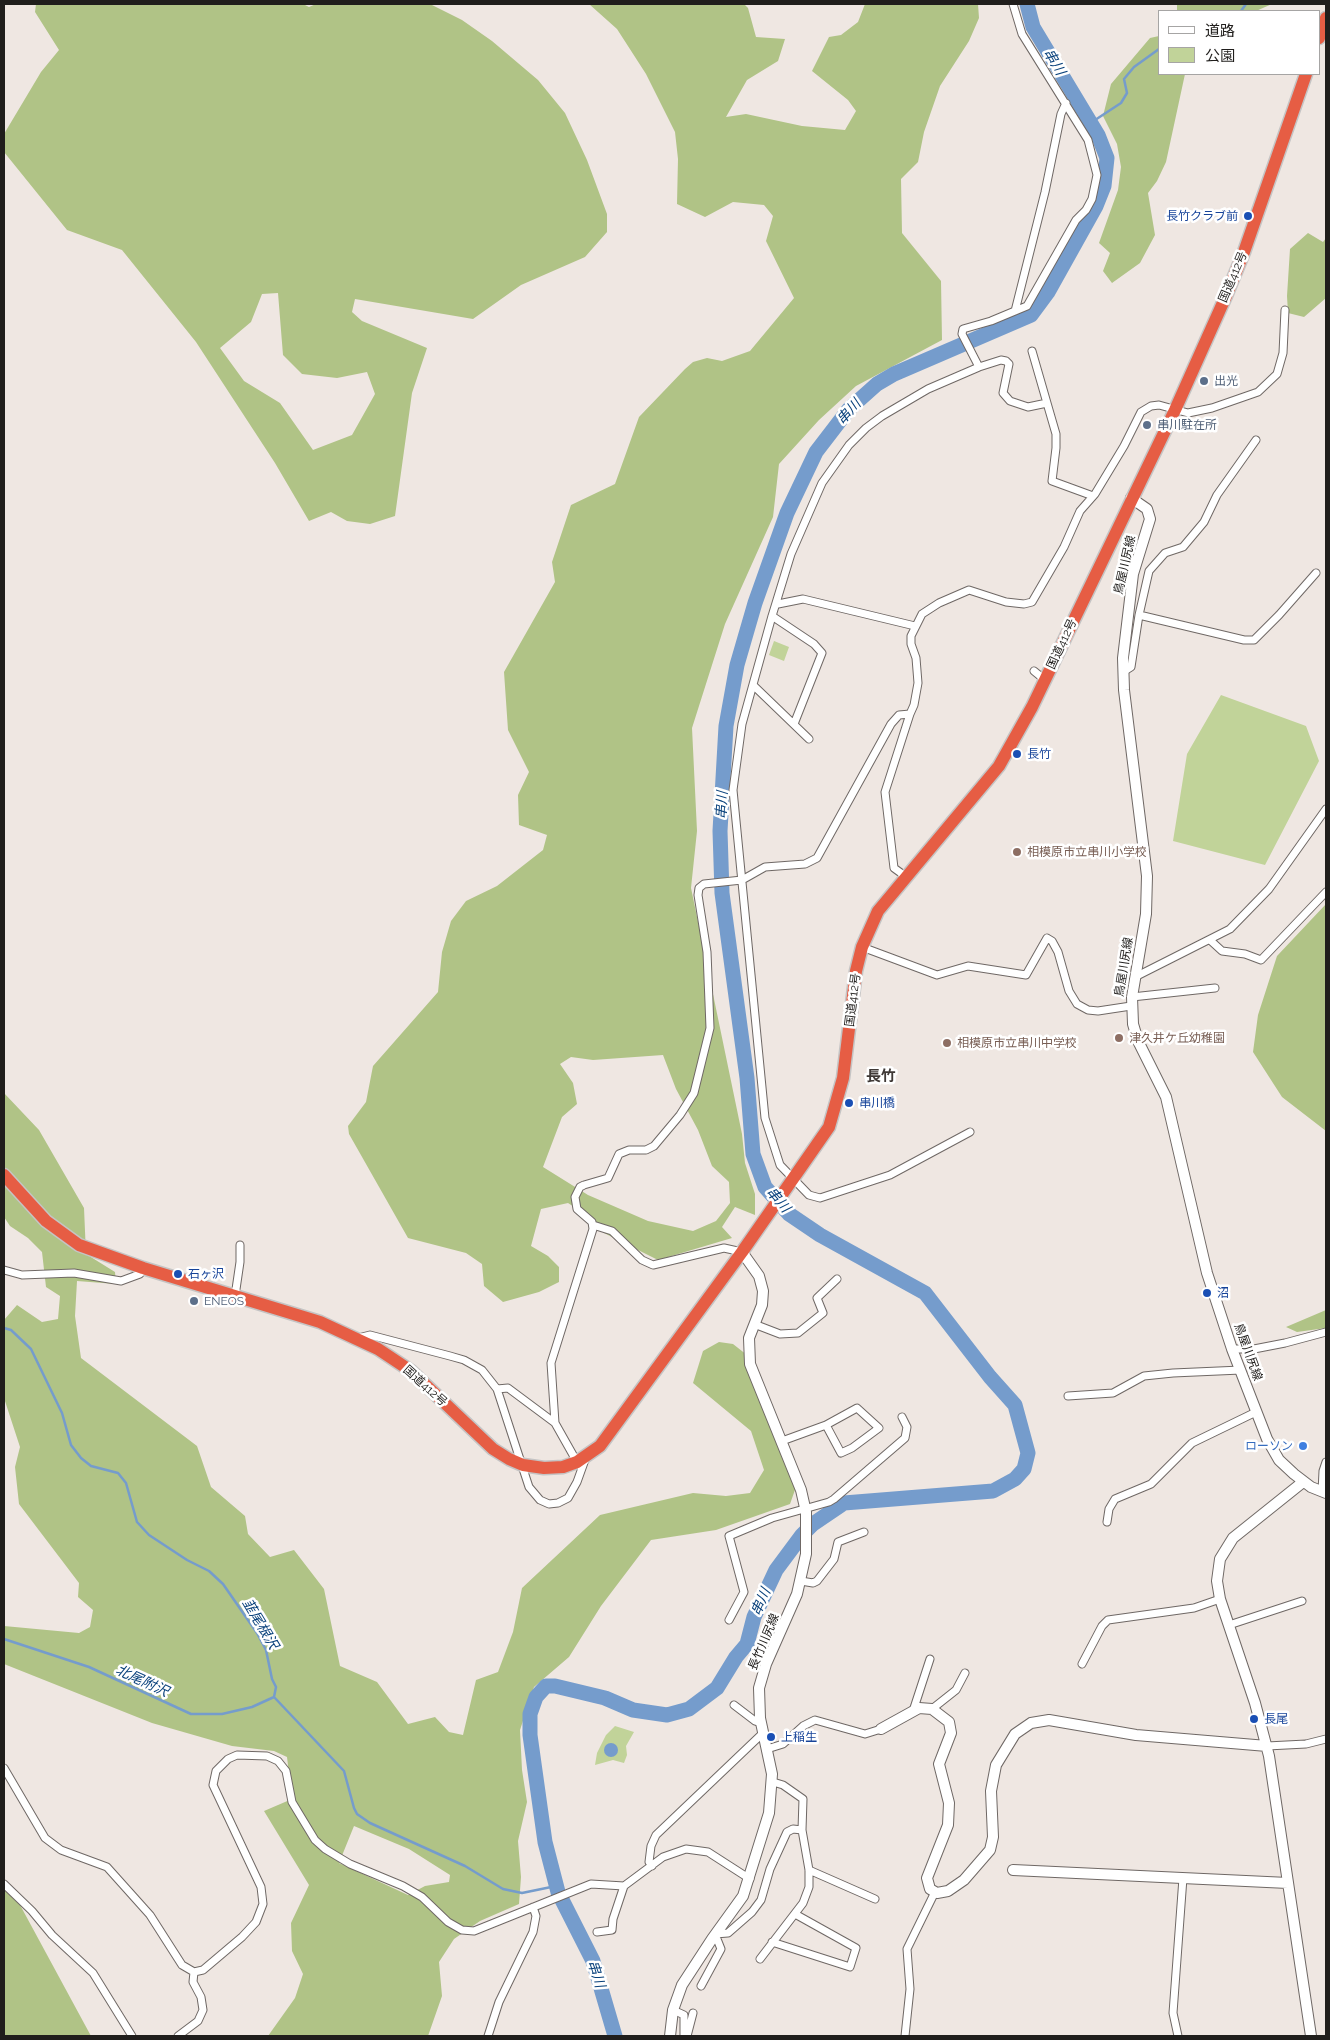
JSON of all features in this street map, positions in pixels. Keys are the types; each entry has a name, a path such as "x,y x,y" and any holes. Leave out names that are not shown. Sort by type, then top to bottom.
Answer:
{"highway":[{"path":"1320,35 1326,18"},
{"name":"国道412号","path":"4,1175 46,1221 79,1245 142,1268 320,1322 358,1338 411,1370 493,1449 509,1459 523,1465 544,1468 563,1467 582,1459 600,1446 614,1431 824,1137 838,1102 843,1078 856,971 862,947 878,911 905,876 973,800 1000,766 1018,735 1175,410 1244,252 1306,75"}],"main road":[{"name":"鳥屋川尻線","path":"1131,498 1147,509 1150,519 1133,574 1124,642 1123,672 1147,876 1146,914 1131,1002 1138,1041 1166,1097 1207,1273 1232,1349 1256,1412 1277,1457 1303,1482 1324,1493"},
{"name":"長竹川尻線","path":"670,2036 673,2010 687,1977 716,1934 738,1906 750,1879 769,1813 773,1782 758,1701 760,1683 802,1577 807,1542 805,1510 797,1478 750,1364 748,1341 762,1306 763,1287 759,1276 742,1252"},
{"path":"1303,1482 1228,1544 1218,1567 1217,1584 1220,1599 1257,1708 1267,1746 1311,2036"},
{"path":"881,1729 913,1711 932,1709 949,1722 951,1733 939,1764 949,1803 948,1825 927,1878 930,1889 935,1892 948,1891 964,1880 990,1850 993,1837 991,1791 996,1766 1015,1734 1031,1724 1049,1720 1136,1735 1267,1746"},
{"path":"1013,1870 1288,1883"}],"street":[{"path":"978,365 962,334 963,329 1026,306 1076,220 1086,210 1094,191 1097,175 1094,155 1088,140 1022,34 1013,4"},
{"path":"1015,311 1045,192 1061,114 1066,103"},
{"path":"905,876 894,868 885,792 914,705 918,683 916,658 911,644 915,626 922,614 939,603 969,590 1006,602 1024,604 1032,602 1064,547 1080,511 1093,496 1124,446 1141,412 1151,406 1159,405 1188,413 1204,410 1258,392 1277,374 1284,353 1285,310"},
{"path":"1032,351 1056,434 1052,481 1093,496"},
{"path":"970,1132 890,1175 865,1181 820,1198 809,1195 790,1183 780,1165 767,1130 740,880 733,790 742,724 791,554 822,483 849,444 882,416 928,389 978,365 1001,360 1009,364 1003,393 1010,402 1028,406 1047,403"},
{"path":"1123,672 1131,667 1138,615 1149,571 1165,553 1183,547 1204,522 1217,495 1256,440"},
{"path":"1138,615 1244,640 1254,640 1316,573"},
{"path":"778,604 803,599 915,626"},
{"path":"772,616 814,644 822,653 794,724"},
{"path":"1034,671 1045,680"},
{"path":"754,686 809,739"},
{"path":"742,1252 724,1248 653,1265 642,1260 612,1231 593,1225 577,1209 574,1203 580,1187 608,1178 619,1154 629,1150 646,1150 654,1146 680,1115 694,1093 710,1028 707,952 698,892 704,884 740,880 765,867 805,864 816,858 891,724 900,715 910,714"},
{"path":"1135,977 1230,929 1269,889 1326,810"},
{"path":"1210,940 1222,951 1245,954 1261,960 1326,892"},
{"path":"862,947 937,975 968,966 1026,975 1048,938 1052,940 1058,952 1069,992 1077,1004 1088,1010 1098,1011 1131,1002 1215,988"},
{"path":"555,1423 551,1363 591,1239 593,1225"},
{"path":"235,1296 240,1262 240,1245"},
{"path":"4,1270 22,1275 74,1273 121,1281 140,1274 142,1268"},
{"path":"754,1324 780,1334 798,1333 823,1313 817,1298 837,1279"},
{"path":"1232,1349 1262,1348 1326,1332"},
{"path":"358,1338 370,1335 464,1360 482,1370 497,1389 534,1495 548,1504 558,1503 568,1498 578,1482 582,1459 555,1423 508,1388 497,1389"},
{"path":"1068,1396 1118,1392 1144,1376 1173,1372 1241,1370"},
{"path":"782,1441 826,1425 857,1408 878,1428 852,1448 840,1453 826,1425"},
{"path":"1107,1522 1109,1509 1115,1499 1150,1484 1192,1442 1256,1412"},
{"path":"729,1620 744,1592 729,1536 772,1518 805,1510 834,1499 905,1438 907,1427 902,1417"},
{"path":"1324,1493 1326,1462"},
{"path":"802,1577 813,1583 817,1581 834,1559 838,1542 864,1532"},
{"path":"1082,1664 1102,1626 1108,1620 1194,1608 1220,1599"},
{"path":"1229,1625 1302,1601"},
{"path":"913,1711 930,1660"},
{"path":"932,1709 956,1690 966,1673"},
{"path":"652,1866 649,1862 651,1846 656,1835 762,1728 734,1705"},
{"path":"767,1749 782,1744 803,1726 815,1720 865,1734 881,1729"},
{"path":"1267,1746 1306,1744 1326,1739"},
{"path":"4,1768 45,1838 60,1850 107,1867 150,1916 182,1965 194,1972 202,1970 242,1937 256,1922 263,1904 261,1887 213,1786 216,1771 228,1759 237,1755 267,1756 278,1761 286,1770 292,1802 315,1840 324,1849 350,1864 403,1886 422,1897 455,1926 474,1931 576,1889 598,1883 624,1886"},
{"path":"760,1958 795,1914 809,1887 809,1870 802,1830 803,1799 783,1785 773,1782"},
{"path":"701,1986 722,1949 716,1934 728,1933 752,1912 761,1900 770,1869 787,1832 793,1829 802,1830"},
{"path":"597,1932 612,1930 613,1919 624,1886 670,1853 692,1848 708,1852 750,1879"},
{"path":"809,1870 874,1899"},
{"path":"1178,2036 1173,2013 1183,1878"},
{"path":"4,1884 32,1911 52,1935 93,1973 132,2036"},
{"path":"905,2036 910,1990 907,1949 935,1892"},
{"path":"488,2036 499,2002 533,1932 536,1916 534,1907"},
{"path":"772,1942 850,1967 856,1948 795,1914"},
{"path":"178,2036 198,2021 203,2010 201,1997 193,1982 194,1972"},
{"path":"673,2010 684,2014 684,2036"},
{"path":"688,2036 693,2013"}],"green space":[{"path":"36,4 303,4 309,7 316,4 430,4 462,20 492,41 538,80 565,113 587,160 607,214 607,232 585,257 521,285 473,319 355,299 352,312 362,321 427,348 412,393 395,516 370,524 347,521 331,512 309,521 275,463 196,342 122,250 67,230 4,152 4,134 41,72 59,50 35,12","holes":["278,293 283,355 302,374 337,378 367,372 375,394 352,435 313,450 280,403 244,381 220,348 251,322 262,294"]},
{"path":"589,4 744,4 748,8 756,37 785,39 778,61 747,80 726,117 746,114 802,126 845,130 856,111 848,100 812,71 829,37 841,35 858,22 865,4 978,4 979,18 969,41 940,86 924,132 918,162 901,179 902,233 941,281 942,340 856,386 819,420 779,464 773,517 725,624 692,728 697,831 691,888 742,1134 745,1163 755,1194 755,1215 735,1207 722,1227 732,1238 658,1260 604,1233 593,1219 568,1203 541,1209 531,1246 548,1256 559,1267 559,1282 539,1292 503,1302 484,1286 482,1264 466,1253 408,1238 349,1134 348,1126 366,1102 373,1066 438,992 442,952 451,921 466,901 497,886 543,850 547,835 519,825 518,795 529,772 508,730 504,672 555,582 552,562 571,505 615,484 639,417 685,369 693,362 707,358 722,361 750,351 794,298 766,241 773,216 764,205 733,202 705,217 677,204 678,159 675,132 646,74 617,29","holes":["663,1055 676,1089 698,1130 712,1166 729,1182 730,1203 716,1221 693,1231 648,1221 588,1195 543,1167 562,1117 577,1104 573,1083 560,1064 571,1057 593,1060"]},
{"path":"1177,4 1272,4 1258,10 1177,10"},
{"path":"1158,36 1158,75 1185,75 1166,162 1157,181 1148,193 1155,235 1140,263 1112,283 1103,271 1110,253 1099,243 1118,190 1121,167 1117,144 1103,116 1111,84 1150,38"},
{"path":"1308,233 1323,242 1326,238 1326,298 1304,317 1288,313 1287,296 1290,249"},
{"path":"774,641 789,647 784,661 769,655"},
{"path":"1221,695 1306,726 1319,761 1265,865 1173,841 1187,754"},
{"path":"1326,904 1326,1131 1282,1097 1253,1052 1258,1015 1277,956"},
{"path":"4,1093 39,1130 84,1208 86,1254 115,1272 116,1284 77,1281 75,1316 81,1358 197,1446 211,1487 245,1516 248,1534 270,1557 294,1550 324,1589 340,1666 377,1682 408,1724 435,1717 449,1732 463,1735 476,1680 498,1672 513,1632 522,1588 600,1515 693,1493 726,1496 750,1493 764,1470 751,1431 693,1383 703,1351 719,1342 733,1344 747,1355 796,1487 790,1504 716,1530 651,1540 601,1606 569,1657 534,1687 520,1730 522,1770 527,1802 518,1841 521,1877 519,1904 480,1921 454,1939 439,1962 442,1996 428,2036 268,2036 295,1998 303,1974 292,1951 291,1923 309,1885 264,1811 292,1799 287,1757 274,1751 232,1746 152,1723 4,1664 4,1626 79,1633 90,1627 93,1610 78,1597 79,1583 19,1504 15,1467 20,1447 4,1398 4,1320 17,1305 42,1322 58,1319 60,1296 46,1287 42,1252 28,1238 10,1226 4,1217","holes":["354,1826 409,1849 450,1875 449,1882 425,1886 408,1895 339,1863"]},
{"path":"1326,1310 1326,1328 1297,1332 1286,1327"},
{"path":"615,1726 634,1732 626,1746 627,1755 624,1763 613,1760 595,1765 597,1753 606,1735"},
{"path":"4,1883 13,1892 91,2036 4,2036"}],"water":[{"path":"611,1743 616,1745 618,1750 616,1755 611,1757 606,1755 604,1750 606,1745"}],"waterway":[{"name":"串川","path":"615,2036 593,1961 558,1892 545,1842 530,1735 530,1714 536,1697 546,1686 555,1686 605,1698 633,1710 667,1715 689,1709 717,1688 736,1657 747,1644 754,1617 776,1570 802,1535 813,1524 844,1503 993,1491 1015,1479 1024,1469 1028,1453 1015,1405 990,1377 925,1293 820,1235 789,1214 765,1187 753,1154 747,1078 722,893 720,831 726,726 737,665 755,603 787,513 816,452 849,409 877,384 894,374 1031,315 1048,292 1096,206 1104,186 1107,158 1098,135 1033,27 1027,4"},
{"path":"1242,10 1246,4"},
{"path":"1092,122 1121,103 1127,93 1124,79 1134,67 1158,50"},
{"name":"韮尾根沢","path":"4,1328 11,1330 31,1349 62,1413 71,1445 81,1458 91,1466 118,1473 126,1483 137,1522 149,1535 187,1560 209,1571 223,1584 257,1633 266,1650 272,1679 276,1687 274,1697"},
{"name":"北尾附沢","path":"4,1639 89,1667 191,1714 222,1714 252,1707 274,1697"},
{"name":"韮尾根沢","path":"274,1697 344,1771 354,1808 357,1814 370,1823 465,1866 503,1889 522,1893 556,1886"}],"place":[{"name":"長竹クラブ前","path":"1248,216"},
{"name":"出光","path":"1204,381"},
{"name":"串川駐在所","path":"1147,425"},
{"name":"長竹","path":"1017,754"},
{"name":"相模原市立串川小学校","path":"1017,852"},
{"name":"津久井ケ丘幼稚園","path":"1119,1038"},
{"name":"相模原市立串川中学校","path":"947,1043"},
{"name":"串川橋","path":"849,1103"},
{"name":"石ヶ沢","path":"178,1274"},
{"name":"沼","path":"1207,1293"},
{"name":"ENEOS","path":"194,1301"},
{"name":"ローソン","path":"1303,1446"},
{"name":"長尾","path":"1254,1719"},
{"name":"上稲生","path":"771,1737"}],"district":[{"name":"長竹","path":"881,1076"}]}
